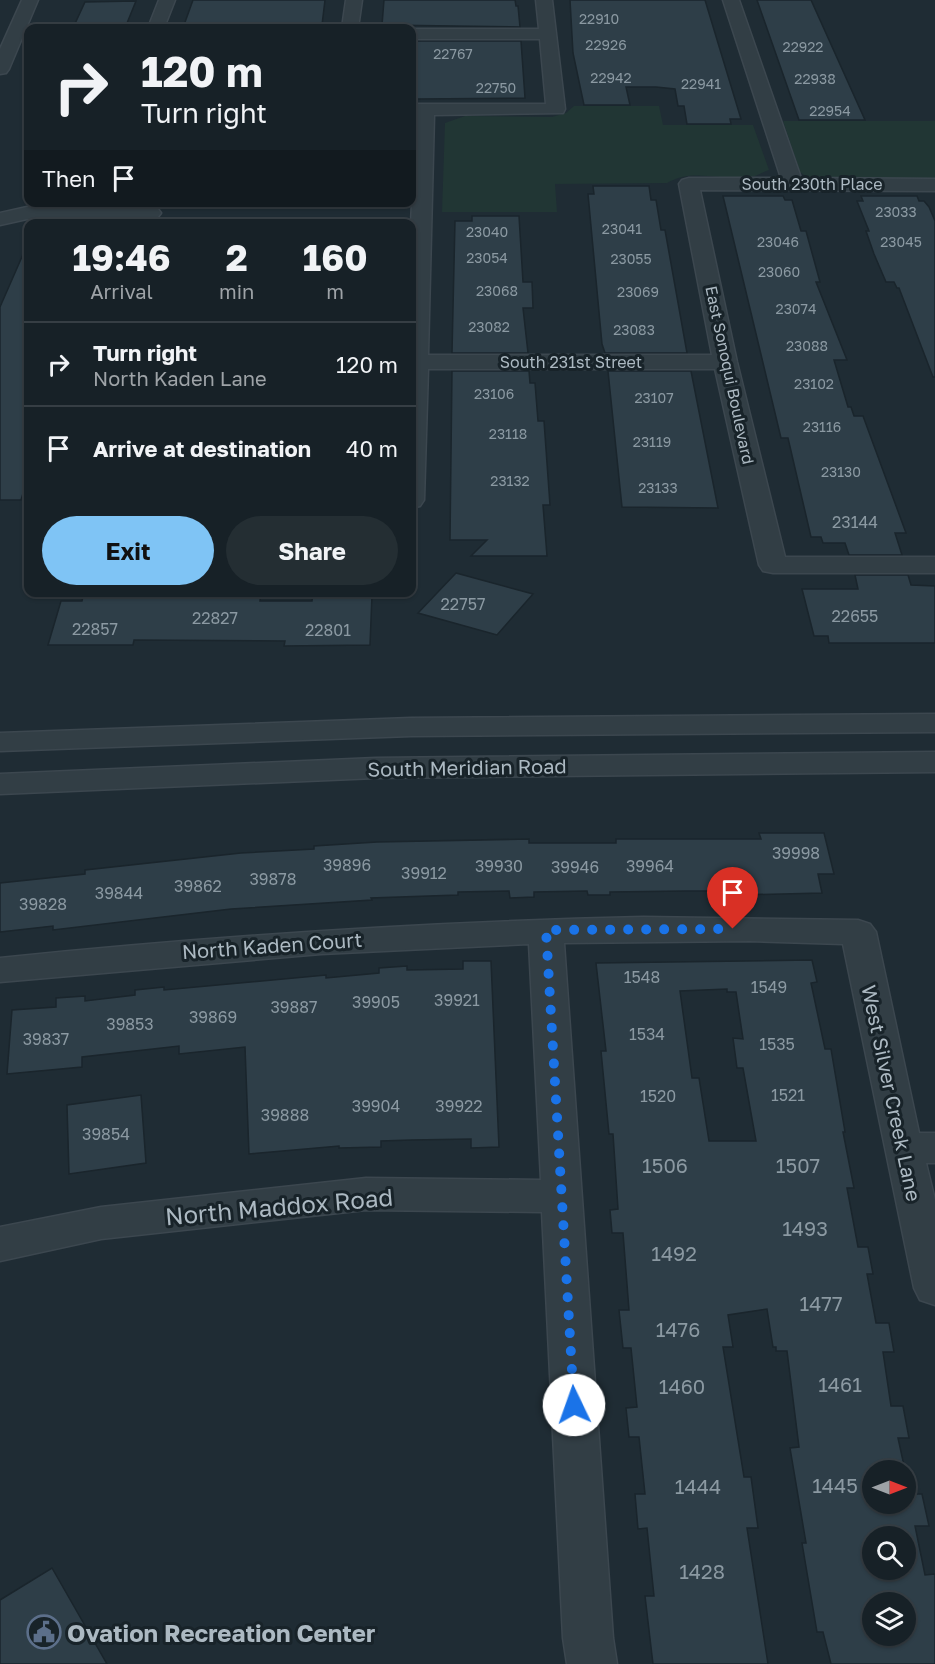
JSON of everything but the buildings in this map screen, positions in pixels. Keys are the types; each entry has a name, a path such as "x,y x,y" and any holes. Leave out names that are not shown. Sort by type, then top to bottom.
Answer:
{"street":[{"path":"0,27 14,0"},
{"path":"0,69 30,0"},
{"path":"158,24 167,0"},
{"path":"351,24 354,0"},
{"path":"416,362 418,110 556,109 544,0"},
{"path":"731,0 793,184"},
{"path":"416,34 548,34"},
{"name":"South 230th Place","path":"689,184 935,185"},
{"name":"East Sonoqui Boulevard","path":"689,184 725,362 773,565 935,565"},
{"path":"0,210 27,213 151,213"},
{"path":"0,219 27,213"},
{"name":"South 231st Street","path":"416,362 725,362"},
{"name":"South Meridian Road","path":"0,742 423,726 935,723"},
{"name":"South Meridian Road","path":"0,784 376,768 935,762"},
{"name":"North Kaden Court","path":"0,970 170,952 365,938 546,930 756,929 858,932"},
{"path":"546,930 588,1638 592,1664"},
{"name":"West Silver Creek Lane","path":"858,932 919,1148 935,1287"},
{"name":"North Maddox Road","path":"0,1244 101,1223 366,1194 561,1196"}],"green space":[{"path":"574,106 659,106 663,125 753,125 769,170 751,177 698,175 677,178 667,183 555,184 557,212 442,212 445,123 465,116 552,117 566,113"},
{"path":"783,121 935,121 935,178 810,179 800,172"}],"place":[{"name":"Ovation Recreation Center","path":"44,1632"}],"route":[{"path":"574,1405 546,930 733,929"}]}
